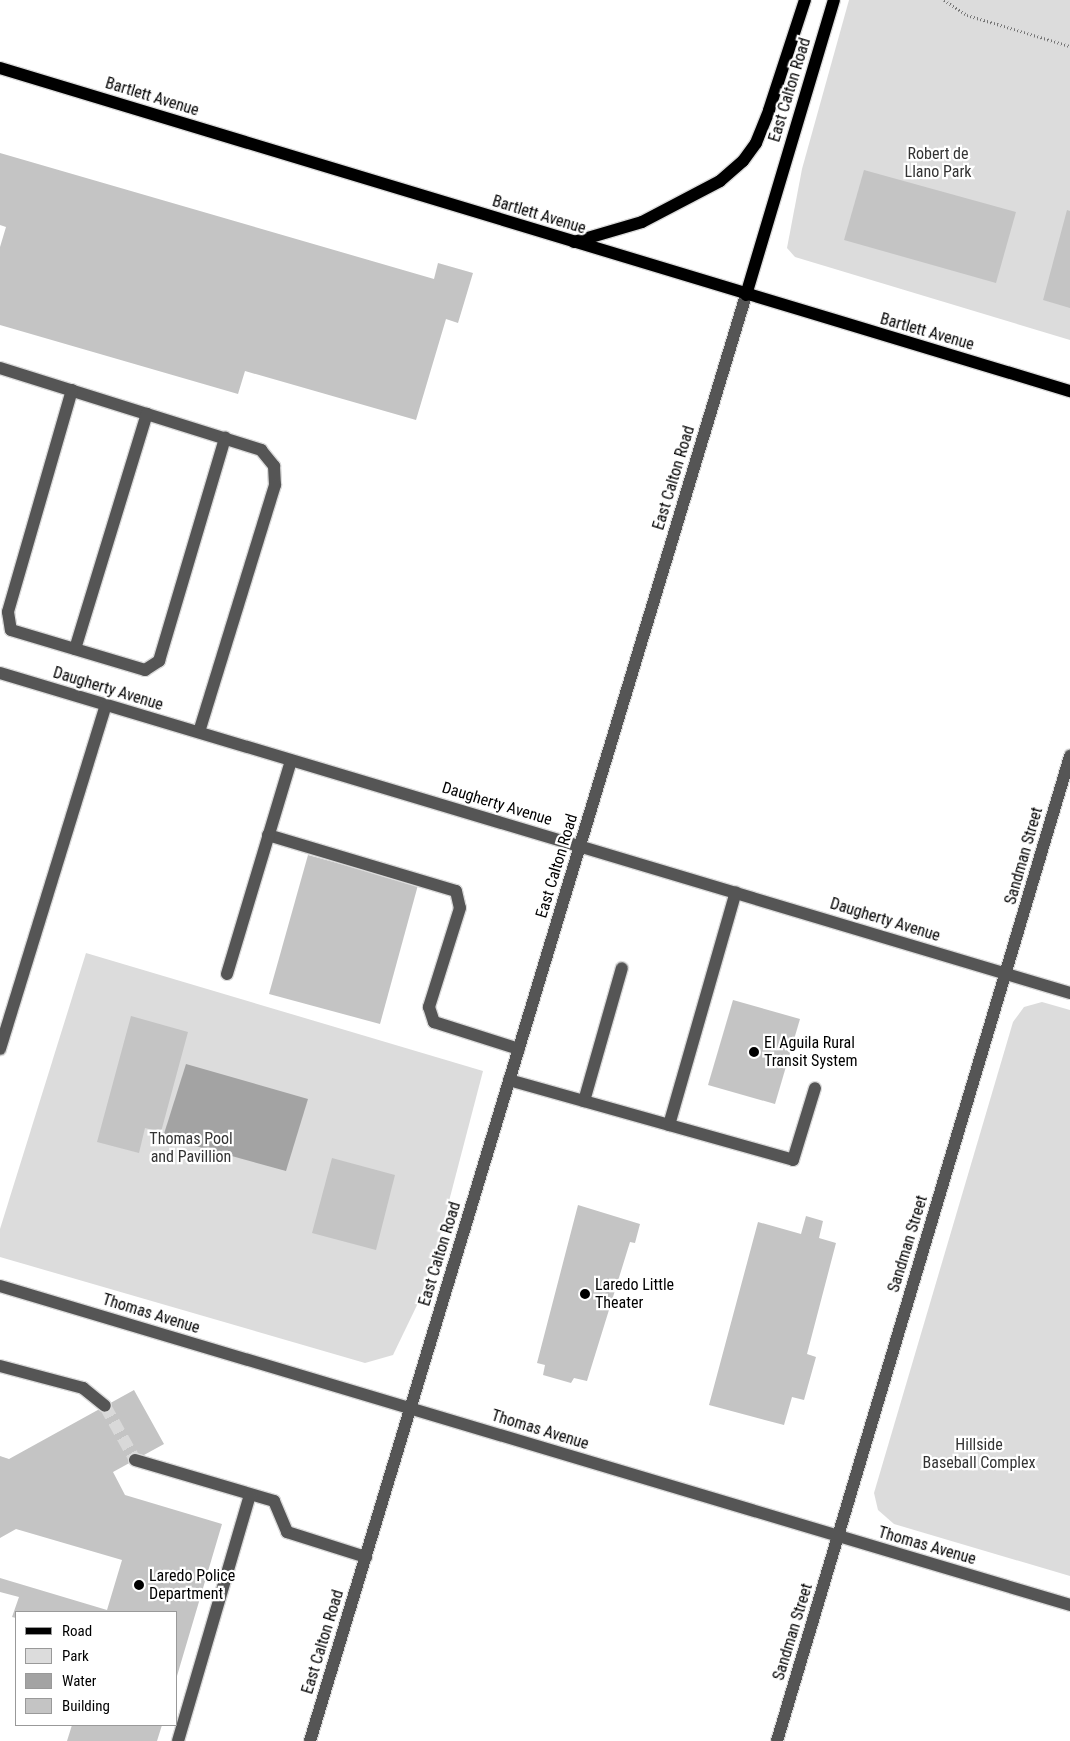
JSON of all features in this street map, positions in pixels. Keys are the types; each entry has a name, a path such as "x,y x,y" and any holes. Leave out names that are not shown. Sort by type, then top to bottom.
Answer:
{"main road":[{"path":"574,242 642,222 720,181 743,161 756,143 769,110 805,0"},
{"name":"East Calton Road","path":"746,295 834,0"},
{"name":"Bartlett Avenue","path":"0,68 746,295 1070,391"}],"street":[{"name":"East Calton Road","path":"310,1741 746,295"},
{"path":"0,368 261,450 274,466 274,485 199,732"},
{"path":"72,390 8,612 11,630 145,670 159,661 225,438"},
{"path":"75,649 147,414"},
{"name":"Daugherty Avenue","path":"0,673 1070,993"},
{"path":"0,1049 106,705"},
{"name":"Sandman Street","path":"777,1741 1070,756"},
{"path":"227,974 291,760"},
{"path":"268,835 456,891 460,908 429,1007 434,1022 519,1049"},
{"path":"669,1125 736,892"},
{"path":"584,1101 622,968"},
{"path":"510,1080 794,1160 815,1088"},
{"name":"Thomas Avenue","path":"0,1286 1070,1605"},
{"path":"0,1366 83,1388 105,1406"},
{"path":"135,1460 274,1501 287,1532 366,1557"},
{"path":"178,1741 250,1494"}],"path":[{"path":"944,0 967,15 1070,46"}],"green space":[{"name":"Robert de Llano Park","path":"849,0 1070,0 1070,340 795,257 787,248 802,169"},
{"name":"Thomas Pool and Pavillion","path":"86,953 483,1071 437,1247 419,1301 393,1355 365,1363 0,1257 0,1229"},
{"name":"Hillside Baseball Complex","path":"1042,1002 1070,1010 1070,1576 894,1524 878,1510 874,1493 1013,1022 1024,1007"}],"water":[{"path":"186,1064 308,1099 286,1171 163,1137"}],"building":[{"path":"0,153 434,279 438,263 473,273 458,323 446,319 416,420 245,371 238,394 0,325 0,247 6,227 0,225"},
{"path":"864,170 1016,212 996,283 844,240"},
{"path":"1067,210 1070,211 1070,308 1043,300"},
{"path":"308,855 418,885 380,1024 269,994"},
{"name":"El Aguila Rural Transit System","path":"733,1000 800,1019 775,1104 708,1085"},
{"path":"131,1016 188,1032 161,1132 145,1128 139,1153 97,1142"},
{"path":"332,1158 395,1175 376,1250 312,1233"},
{"name":"Laredo Little Theater","path":"578,1205 640,1224 635,1243 630,1242 587,1381 574,1378 571,1383 543,1375 545,1365 537,1363"},
{"path":"806,1216 823,1221 819,1238 836,1243 807,1354 816,1357 804,1400 792,1397 784,1425 709,1405 758,1222 801,1234"},
{"path":"134,1390 164,1444 113,1472 125,1495 222,1524 178,1673 178,1611 15,1611 15,1618 12,1617 19,1597 0,1592 0,1578 107,1610 122,1560 16,1529 0,1538 0,1456 9,1459"},
{"path":"72,1726 162,1726 157,1741 67,1741"}],"tunnel":[{"path":"105,1406 135,1460"}],"place":[{"name":"El Aguila Rural Transit System","path":"754,1052"},
{"name":"Laredo Little Theater","path":"585,1294"},
{"name":"Laredo Police Department","path":"139,1585"}]}
